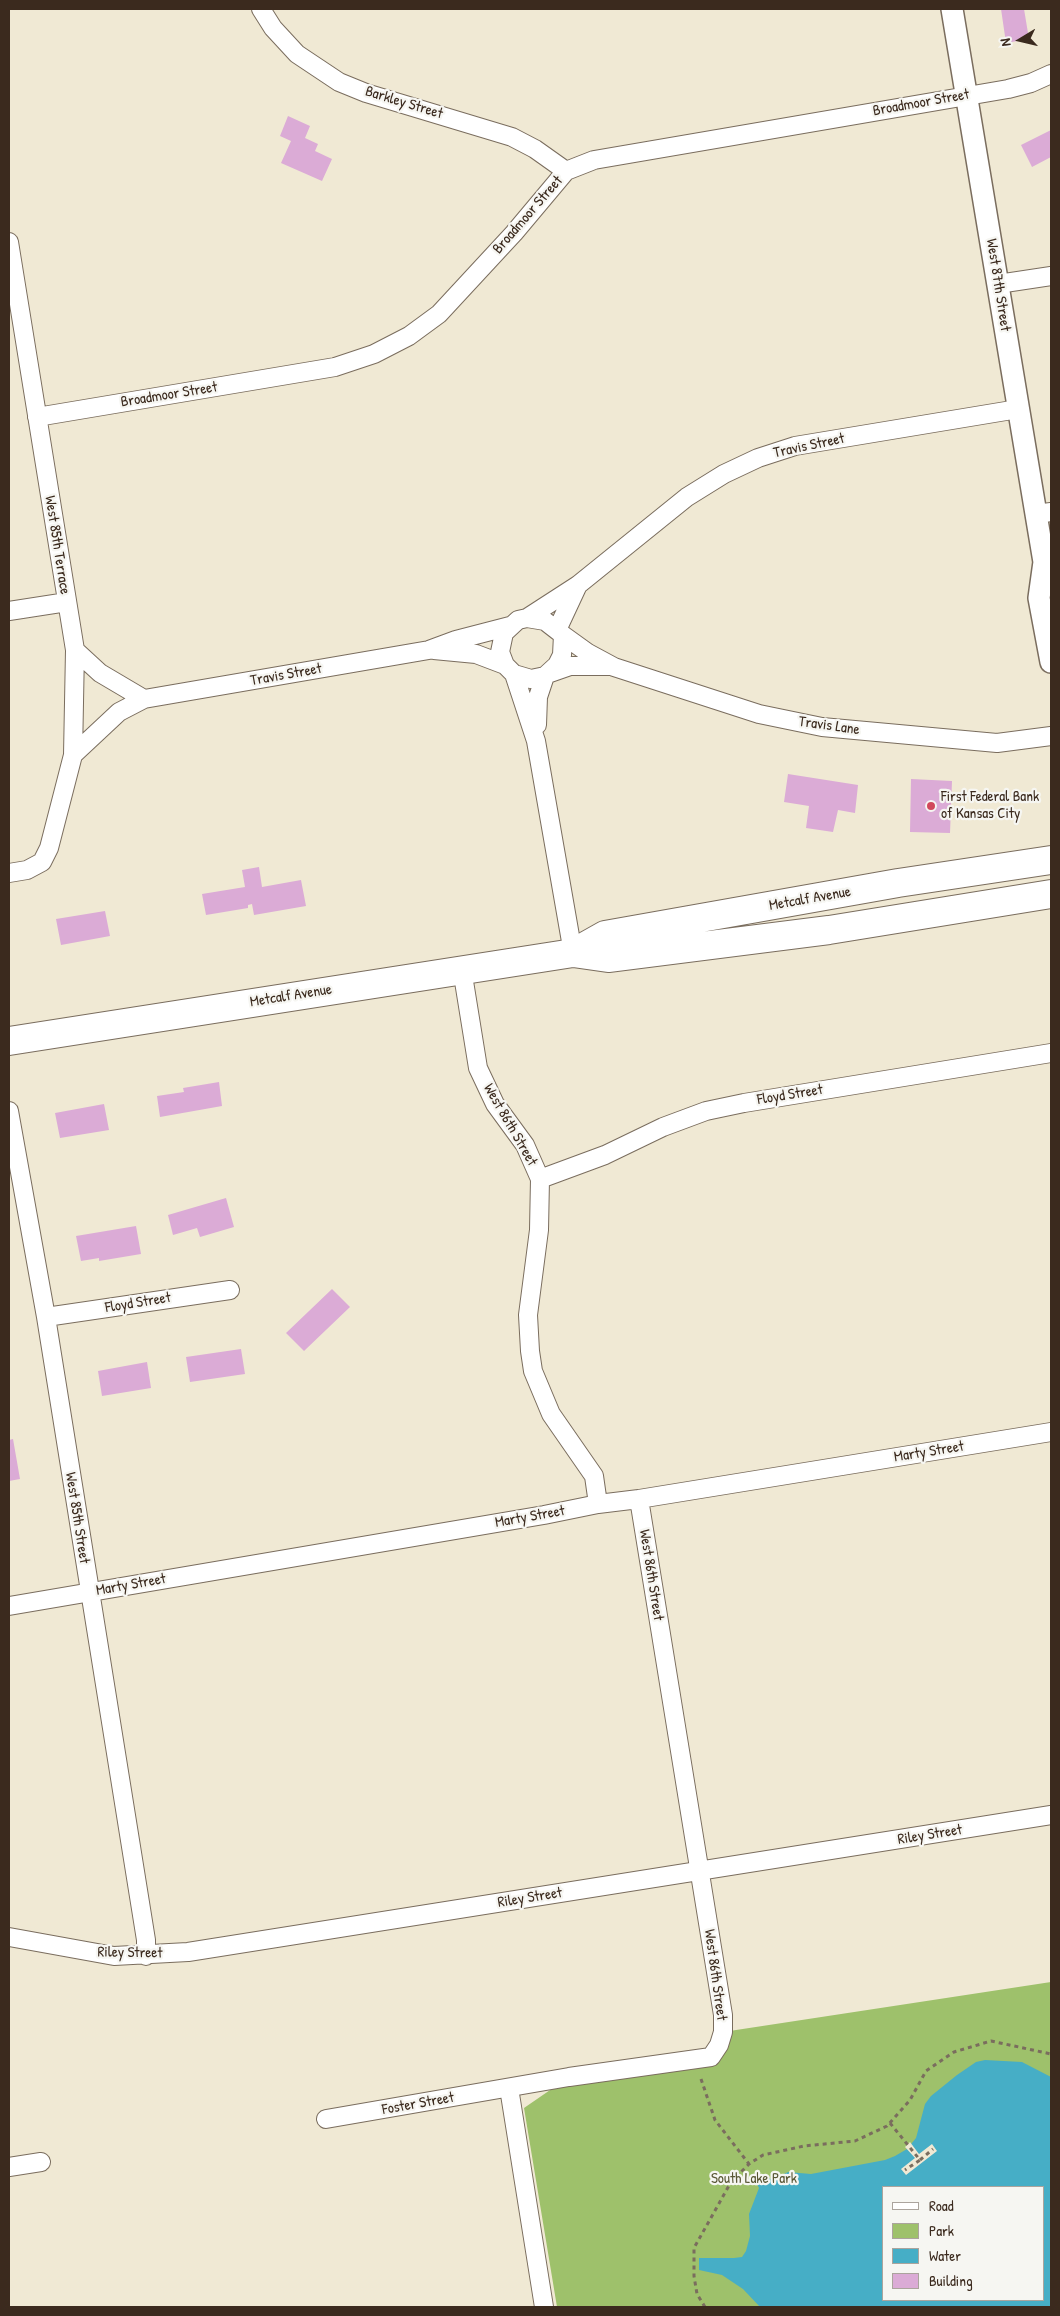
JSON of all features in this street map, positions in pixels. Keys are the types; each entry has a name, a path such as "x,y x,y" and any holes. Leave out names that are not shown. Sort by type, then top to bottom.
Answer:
{"main road":[{"name":"Metcalf Avenue","path":"573,953 605,935 898,883 1051,860"},
{"name":"Metcalf Avenue","path":"9,1041 573,953 608,958 829,930 1051,894"}],"street":[{"name":"Barkley Street","path":"261,9 273,28 297,54 340,82 366,93 512,137 535,149 566,171"},
{"name":"West 87th Street","path":"952,9 1018,409 1044,513 1048,570 1040,598 1051,662"},
{"name":"Broadmoor Street","path":"37,417 335,367 374,354 409,336 444,309 514,233 566,171 594,160 1008,89 1051,74"},
{"name":"West 85th Terrace","path":"9,242 74,650 74,755 49,848 42,862 27,870 9,873"},
{"path":"998,284 1051,276"},
{"name":"Travis Street","path":"527,618 578,585 687,498 724,474 758,458 795,446 1018,409"},
{"name":"Travis Street","path":"560,632 578,585"},
{"path":"9,611 67,602"},
{"path":"536,741 538,697 548,674 562,655 560,632 545,621 527,618 510,626 501,642 500,652 510,670 536,741 573,953"},
{"name":"Travis Street","path":"74,755 119,712 144,699 428,650 456,640 510,626"},
{"name":"Travis Lane","path":"560,632 588,653 614,667 759,714 822,727 997,743 1051,736"},
{"path":"74,650 100,673 144,699"},
{"name":"Travis Street","path":"428,650 476,654 510,670"},
{"name":"Travis Lane","path":"548,674 570,666 614,667"},
{"path":"510,670 531,680 548,674"},
{"name":"West 86th Street","path":"462,969 478,1068 495,1104 525,1145 540,1180 538,1230 528,1315 533,1371 550,1414 594,1476 598,1504"},
{"name":"Floyd Street","path":"540,1180 605,1155 663,1127 706,1111 744,1102 1051,1053"},
{"name":"West 85th Street","path":"9,1111 46,1317 88,1592 146,1940 146,1956"},
{"name":"Floyd Street","path":"46,1317 230,1290"},
{"name":"Marty Street","path":"9,1606 544,1515 598,1504 639,1500 1051,1432"},
{"name":"West 86th Street","path":"509,2088 569,2077 711,2057 719,2045 723,2032 723,2015 639,1500"},
{"name":"Riley Street","path":"9,1937 97,1954 146,1956 188,1952 1051,1815"},
{"path":"509,2088 544,2307"},
{"name":"Foster Street","path":"326,2119 509,2088"},
{"path":"9,2167 41,2162"}],"path":[{"path":"705,2307 698,2294 696,2285 694,2248 731,2182 748,2164 764,2155 780,2151 804,2146 855,2141 887,2126 910,2100 926,2071 954,2052 991,2042 1051,2054"},
{"path":"701,2080 715,2120 748,2164"},
{"path":"890,2123 920,2160"},
{"path":"906,2170 933,2149"}],"green space":[{"name":"South Lake Park","path":"1051,1982 1051,2307 557,2307 524,2108 569,2077 711,2057 723,2032"}],"water":[{"path":"985,2060 1022,2062 1051,2077 1051,2307 760,2307 743,2289 722,2275 699,2270 699,2258 742,2257 746,2251 750,2236 749,2214 759,2188 755,2180 763,2174 772,2180 788,2172 811,2174 885,2160 895,2156 907,2149 916,2138 925,2104 931,2096 976,2062"}],"pier":[{"path":"910,2142 919,2154 932,2144 937,2151 906,2175 901,2169 915,2158 905,2147"}],"building":[{"path":"1001,9 1024,9 1029,39 1006,43"},
{"path":"288,116 310,126 305,138 318,144 315,151 332,159 322,181 281,163 291,141 280,136"},
{"path":"1051,130 1051,157 1032,167 1021,145"},
{"path":"788,774 858,785 855,813 838,810 833,832 806,828 809,806 784,802"},
{"name":"First Federal Bank of Kansas City","path":"911,779 952,781 950,833 910,832"},
{"path":"259,867 262,887 301,880 306,906 254,915 252,904 248,905 248,908 206,915 202,894 245,887 242,870"},
{"path":"105,911 110,936 61,945 56,919"},
{"path":"219,1082 222,1106 160,1117 157,1096 184,1092 183,1088"},
{"path":"104,1104 109,1130 60,1138 55,1113"},
{"path":"226,1198 234,1227 200,1237 197,1228 173,1235 168,1215"},
{"path":"136,1226 141,1254 99,1261 99,1258 81,1261 76,1236"},
{"path":"332,1289 350,1307 304,1351 286,1333"},
{"path":"241,1349 245,1374 190,1382 186,1357"},
{"path":"147,1362 151,1388 102,1396 98,1371"},
{"path":"13,1439 20,1479 9,1481 9,1440"}],"place":[{"name":"First Federal Bank of Kansas City","path":"931,806"}]}
